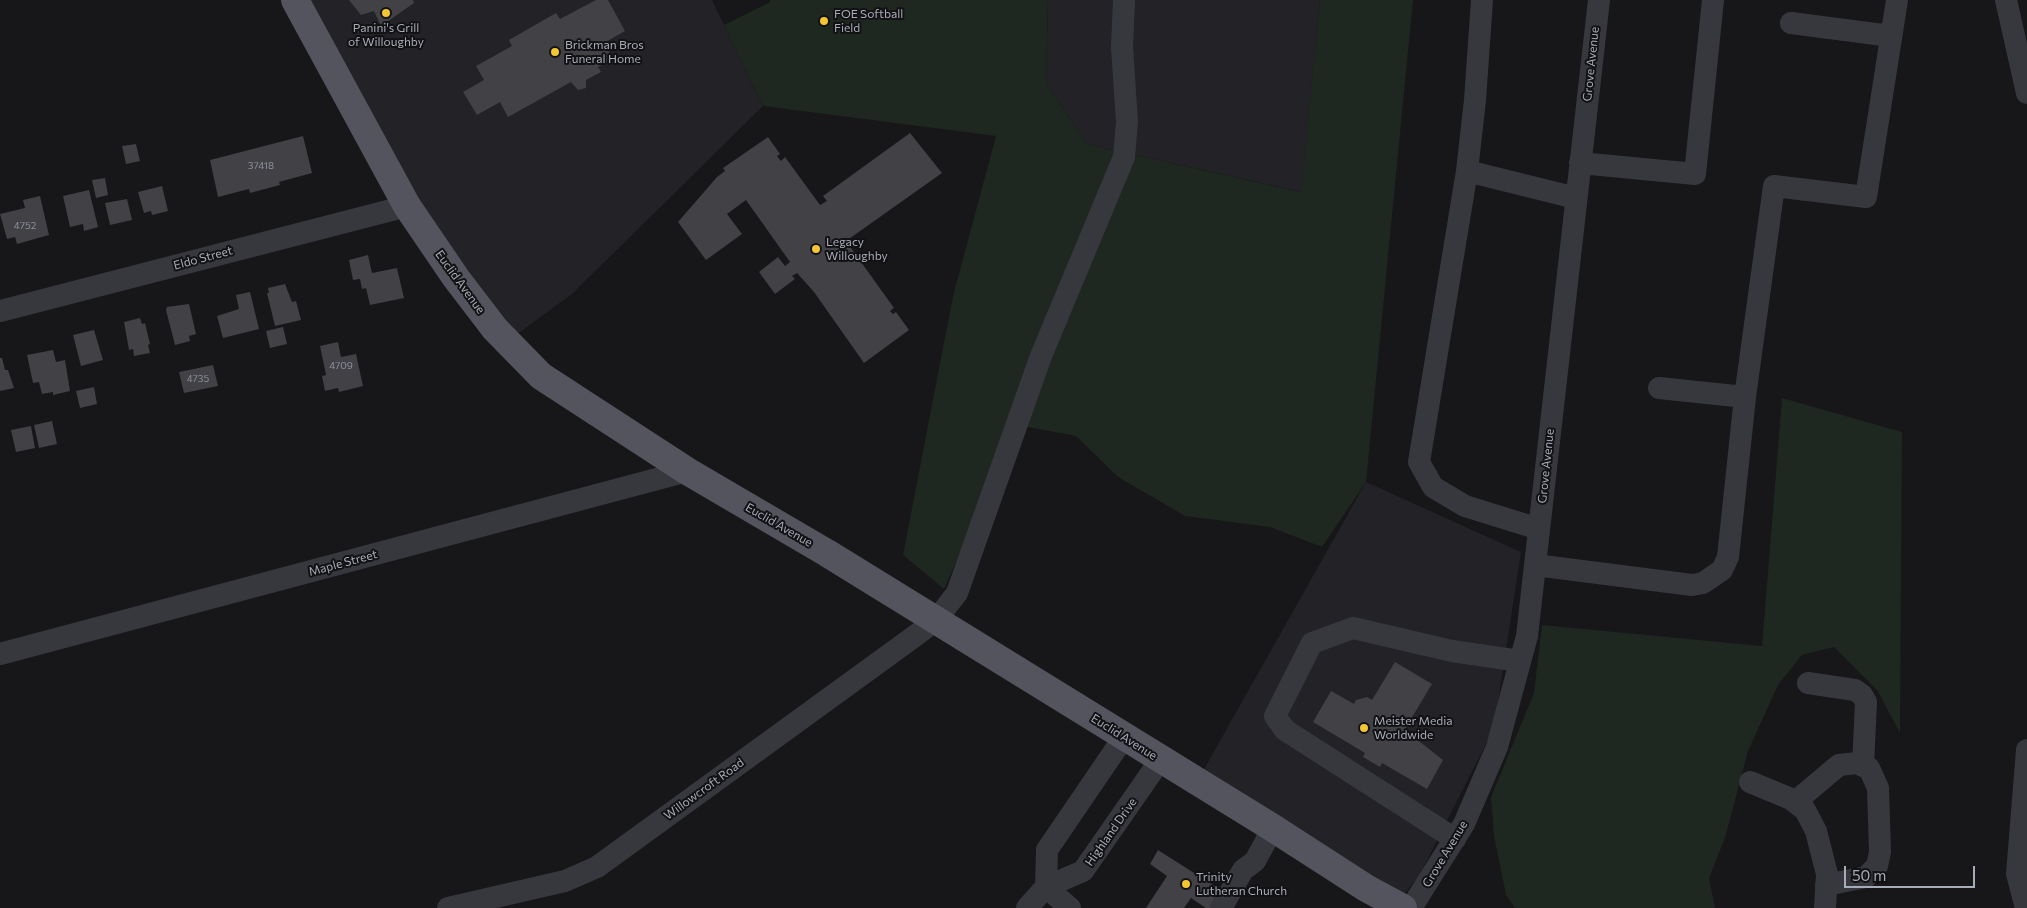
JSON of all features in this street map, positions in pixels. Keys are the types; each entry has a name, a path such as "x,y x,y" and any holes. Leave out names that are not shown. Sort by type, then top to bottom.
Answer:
{"main road":[{"name":"Euclid Avenue","path":"295,0 407,206 456,278 495,329 542,376 687,471 936,620 1273,828 1376,901 1403,908"}],"street":[{"name":"Willowcroft Road","path":"448,908 565,881 597,867 936,620 957,593 1041,356 1124,157 1127,122 1122,47 1124,0"},
{"path":"1482,0 1475,100 1467,171 1419,462 1433,487 1465,506 1539,529"},
{"name":"Grove Avenue","path":"1411,908 1464,824 1497,747 1527,636 1598,0"},
{"path":"1580,163 1695,174 1713,0"},
{"path":"1535,565 1692,585 1714,577 1722,570 1728,557 1745,397 1774,186 1866,197 1896,0"},
{"path":"2006,0 2027,93"},
{"path":"1790,23 1891,36"},
{"path":"1467,171 1576,198"},
{"name":"Eldo Street","path":"0,311 407,206"},
{"path":"1659,388 1745,397"},
{"name":"Maple Street","path":"0,654 687,471"},
{"path":"1455,838 1285,730 1275,716 1312,643 1353,628 1452,651 1520,661"},
{"path":"1808,683 1855,690 1862,695 1866,702 1864,766"},
{"path":"1070,908 1046,887 1047,850 1124,737"},
{"path":"2026,908 2017,874 2027,750"},
{"name":"Highland Drive","path":"1027,908 1046,887 1083,871 1161,759"},
{"path":"1795,802 1839,765 1856,763 1869,768 1878,788 1880,852 1877,866 1866,877 1826,885"},
{"path":"1750,782 1795,802 1805,810 1816,831 1827,874 1825,908"},
{"path":"1221,908 1243,870 1255,861 1273,828"}],"shaded area":[{"path":"306,0 712,0 763,106 572,294 520,332 511,336 415,207"},
{"path":"770,0 1048,0 1046,83 1087,144 1301,192 1320,0 1413,0 1366,482 1322,547 1270,527 1185,516 1118,477 1076,436 1017,425 944,589 903,555 953,296 996,136 763,106 724,25 770,2"},
{"path":"1048,0 1320,0 1302,192 1087,144 1046,83"},
{"path":"1782,398 1902,432 1900,733 1877,690 1834,647 1802,655 1778,685 1748,751 1725,838 1709,878 1715,908 1515,908 1506,895 1494,836 1491,797 1534,693 1542,625 1762,646"},
{"path":"1366,482 1521,552 1494,728 1419,876 1402,896 1203,771"}],"building":[{"name":"Panini's Grill of Willoughby","path":"349,0 413,0 414,3 381,26 374,11 361,15"},
{"name":"Brickman Bros Funeral Home","path":"596,0 608,0 625,31 604,43 613,59 598,67 601,72 586,80 586,88 578,90 571,82 508,117 500,102 477,115 463,92 484,80 476,66 512,46 509,40 556,13 560,19"},
{"name":"Legacy Willoughby","path":"910,133 942,173 846,241 894,308 890,311 893,314 896,312 909,330 864,363 814,292 797,273 792,276 795,279 775,294 759,272 778,257 785,266 790,262 746,200 727,214 742,234 706,260 678,222 717,177 725,171 723,168 768,137 780,154 777,156 781,161 785,157 820,205 827,201 823,196"},
{"path":"303,136 312,173 279,182 280,185 250,193 249,189 218,197 210,160"},
{"path":"136,144 140,161 126,164 122,146"},
{"path":"105,178 108,195 96,198 92,180"},
{"path":"162,186 168,211 152,215 151,211 144,213 138,192"},
{"path":"89,190 98,227 84,231 83,224 70,227 63,196"},
{"path":"40,196 49,235 17,244 15,237 7,239 0,214 25,208 23,200"},
{"path":"127,199 132,220 110,225 105,203"},
{"path":"368,255 372,273 397,268 404,298 370,305 366,288 362,289 360,279 353,280 349,260"},
{"path":"285,284 292,302 296,301 301,320 275,326 267,293 269,293 268,288"},
{"path":"250,292 259,329 223,338 217,316 239,309 236,295"},
{"path":"189,304 196,334 189,336 190,341 175,345 166,310 167,307"},
{"path":"140,318 142,324 145,323 150,353 134,356 133,349 129,350 124,322"},
{"path":"283,327 287,344 270,348 266,331"},
{"path":"94,330 103,360 81,366 73,335"},
{"path":"338,342 341,357 356,354 363,386 339,392 338,388 325,391 322,376 326,375 320,346"},
{"path":"53,350 56,362 65,360 70,391 53,395 53,392 42,394 39,382 33,383 27,355"},
{"path":"0,358 2,358 5,370 8,370 14,388 0,391"},
{"path":"213,365 218,386 184,393 179,372"},
{"path":"94,387 97,404 80,408 76,391"},
{"path":"52,421 57,444 39,448 34,425"},
{"path":"31,426 35,448 16,452 11,430"},
{"name":"Meister Media Worldwide","path":"1395,662 1432,684 1402,734 1414,741 1415,738 1443,760 1427,789 1382,763 1380,767 1363,757 1365,753 1313,722 1331,691 1354,704 1356,700 1367,697 1372,700"},
{"name":"Trinity Lutheran Church","path":"1158,850 1224,892 1214,908 1206,908 1191,898 1184,908 1146,908 1167,876 1150,864"}],"place":[{"name":"Panini's Grill of Willoughby","path":"386,13"},
{"name":"FOE Softball Field","path":"824,21"},
{"name":"Brickman Bros Funeral Home","path":"555,52"},
{"name":"Legacy Willoughby","path":"816,249"},
{"name":"Meister Media Worldwide","path":"1364,728"},
{"name":"Trinity Lutheran Church","path":"1186,884"}]}
